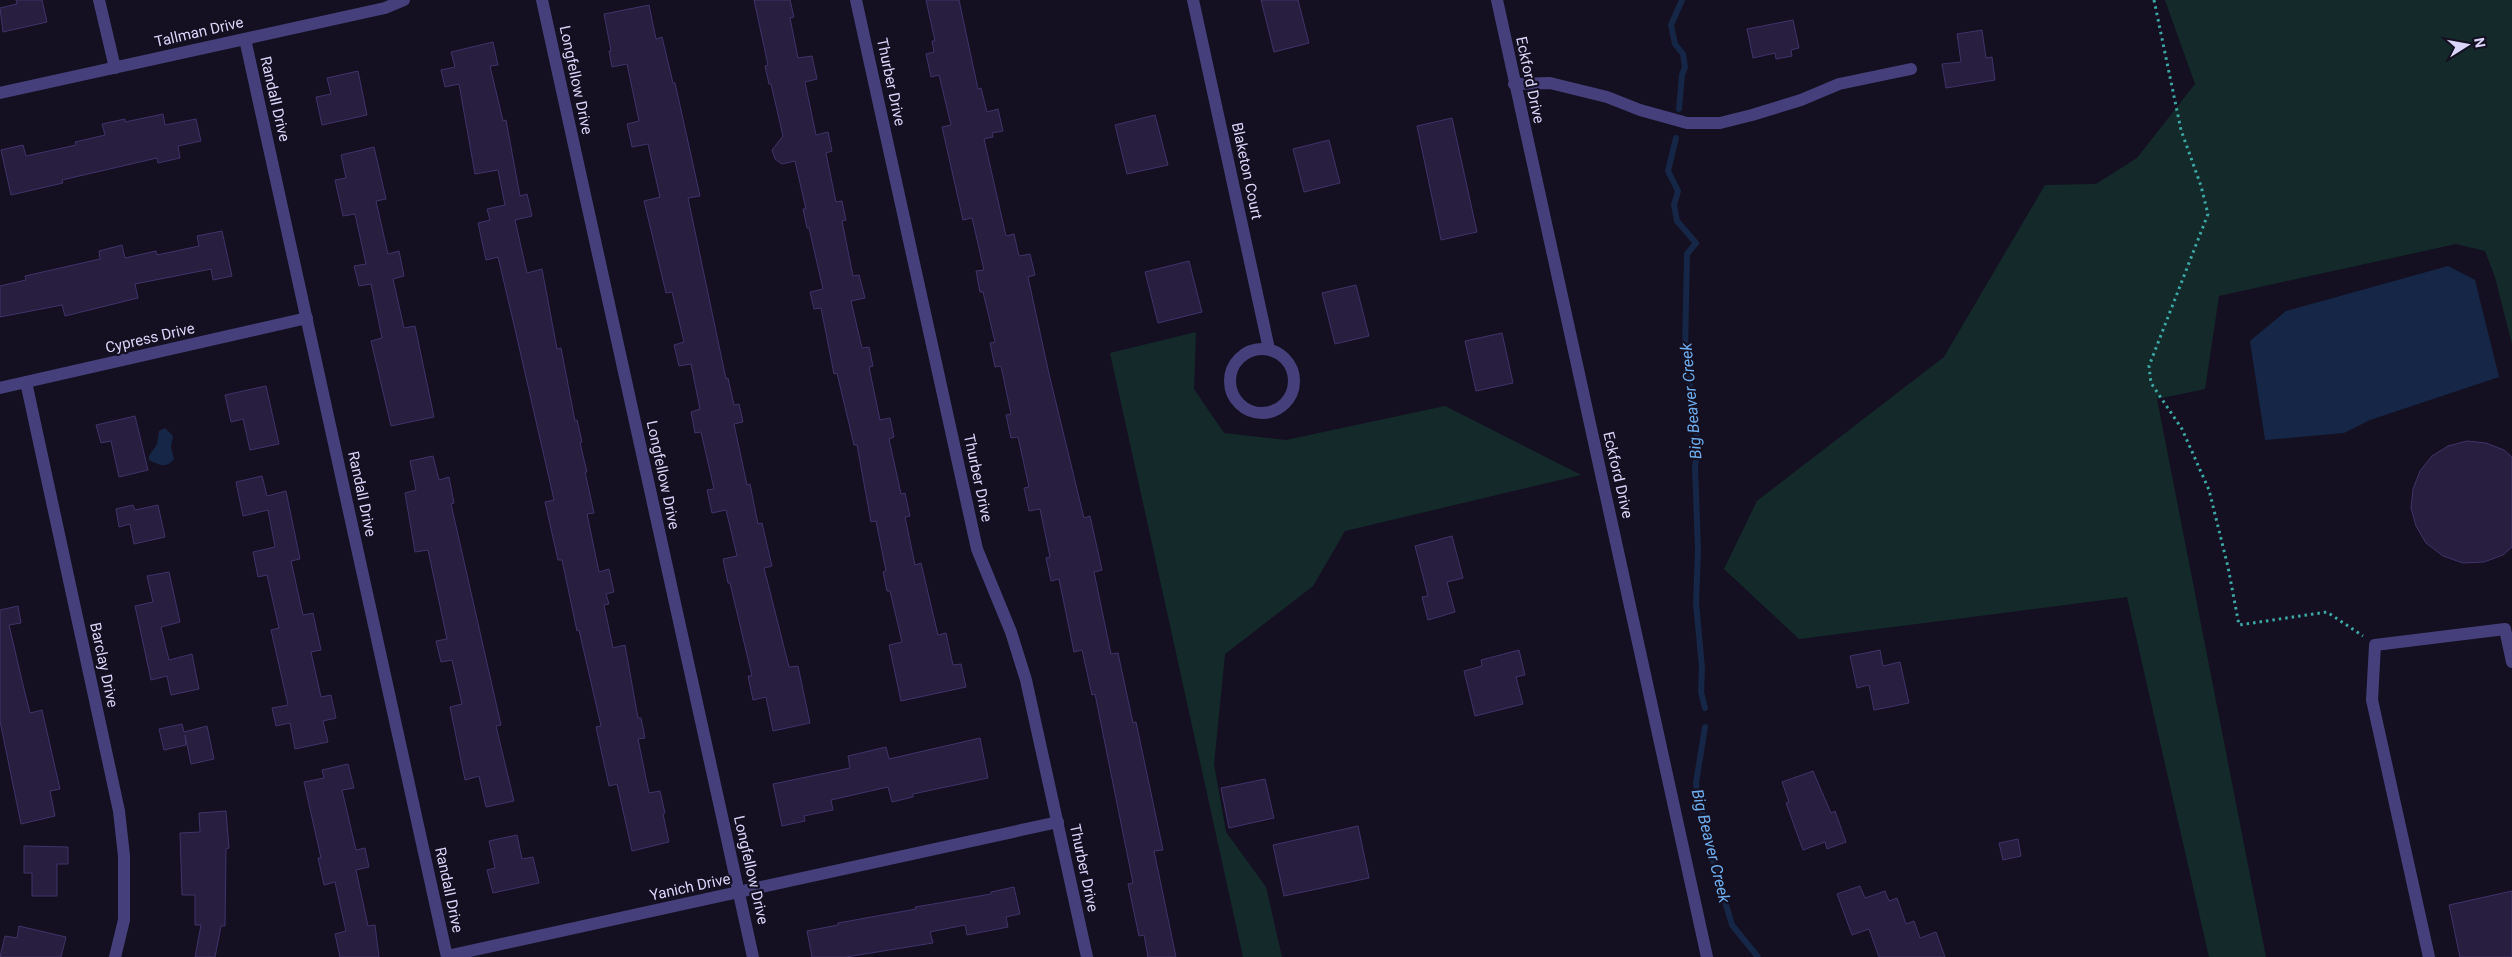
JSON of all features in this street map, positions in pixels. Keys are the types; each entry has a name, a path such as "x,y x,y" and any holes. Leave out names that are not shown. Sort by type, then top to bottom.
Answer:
{"street":[{"path":"100,0 115,68"},
{"name":"Tallman Drive","path":"0,93 385,8 404,0"},
{"name":"Longfellow Drive","path":"542,0 754,957"},
{"name":"Thurber Drive","path":"856,0 977,550 1020,658 1087,957"},
{"name":"Blaketon Court","path":"1193,0 1269,349"},
{"name":"Eckford Drive","path":"1497,0 1707,957"},
{"name":"Randall Drive","path":"245,38 447,957"},
{"path":"1514,84 1550,83 1607,97 1640,110 1687,123 1720,122 1752,116 1801,100 1839,84 1911,69"},
{"name":"Cypress Drive","path":"0,388 307,318"},
{"path":"1259,348 1269,349 1279,353 1288,361 1293,371 1295,382 1289,398 1278,410 1267,413 1255,413 1238,403 1231,389 1230,374 1234,364 1245,354 1259,348"},
{"name":"Barclay Drive","path":"26,382 120,811 124,856 124,920 115,957"},
{"path":"2429,957 2372,700 2376,645 2505,629 2512,662"},
{"name":"Yanich Drive","path":"447,957 1058,822"}],"path":[{"path":"2154,0 2181,130 2201,186 2208,214 2149,366 2151,383 2182,429 2209,490 2228,566 2239,625 2327,612 2376,645"}],"green space":[{"path":"2165,0 2512,0 2512,344 2495,277 2485,251 2456,244 2219,296 2205,389 2157,399 2266,957 2209,957 2127,597 1799,639 1724,569 1757,501 1944,357 2045,185 2096,184 2137,158 2195,84"},
{"path":"1196,332 1194,389 1224,433 1286,440 1445,406 1581,475 1345,531 1313,586 1225,654 1214,764 1226,832 1266,887 1282,957 1243,957 1110,353"}],"water":[{"path":"2448,266 2475,280 2499,377 2370,420 2344,433 2265,440 2250,341 2286,311"},
{"path":"165,428 173,436 171,447 174,459 168,464 162,465 149,460 149,456 157,444 159,431"}],"building":[{"path":"16,0 42,0 47,22 3,32 0,8 17,4"},
{"path":"754,0 790,0 794,17 790,18 798,58 812,56 817,79 805,82 816,135 828,132 832,151 826,153 836,202 842,201 846,220 842,221 853,276 859,275 865,298 851,301 862,348 869,347 873,366 869,367 880,420 890,418 894,437 889,439 901,494 905,493 910,516 905,517 915,565 921,563 938,635 946,633 953,665 961,664 966,687 901,701 889,645 902,642 890,591 887,591 883,572 886,571 876,521 871,522 857,445 854,445 837,373 834,374 821,308 814,309 810,292 823,289 809,228 807,228 803,209 806,209 795,161 782,164 775,159 772,150 783,136 765,66 768,65"},
{"path":"926,0 959,0 978,89 981,88 987,112 998,109 1003,131 992,133 993,137 984,139 1006,236 1014,234 1019,256 1030,254 1035,275 1028,277 1049,374 1084,518 1090,516 1102,570 1094,572 1111,654 1118,653 1133,723 1136,722 1163,850 1154,851 1176,957 1148,957 1144,935 1139,936 1128,884 1133,883 1095,694 1092,695 1082,650 1074,652 1059,579 1051,581 1046,558 1050,557 1040,509 1029,511 1024,488 1029,487 1018,437 1011,438 1006,415 1011,414 1001,366 995,367 990,343 995,342 983,292 980,292 976,271 984,270 972,218 963,220 942,127 951,125 939,75 931,77 926,54 934,52 932,41 935,41"},
{"path":"1261,0 1298,0 1309,43 1274,52"},
{"path":"649,5 656,39 662,37 673,83 675,83 700,196 688,198 726,379 728,378 734,405 739,404 743,422 734,424 747,485 750,484 758,524 762,523 772,566 764,568 789,667 798,666 810,723 773,731 766,697 753,700 748,676 752,676 723,559 737,556 726,510 712,513 707,490 714,489 701,432 695,433 691,412 700,409 691,364 679,366 674,345 684,342 672,292 666,293 644,201 660,197 648,144 632,147 627,124 639,121 627,64 612,67 609,51 611,51 604,14"},
{"path":"1793,20 1799,48 1791,50 1792,56 1776,59 1775,53 1753,58 1747,29"},
{"path":"1982,30 1986,58 1992,57 1995,80 1946,88 1942,64 1961,62 1957,34"},
{"path":"493,42 498,65 490,66 503,121 506,120 520,196 527,194 532,216 515,220 527,273 542,269 557,349 561,348 575,421 577,420 582,442 580,443 594,513 587,514 599,572 609,569 614,592 606,594 609,604 604,605 613,648 625,645 638,718 641,718 645,738 638,739 649,793 660,791 665,813 663,814 669,842 632,851 617,784 609,786 596,727 601,726 579,630 577,631 562,560 558,560 545,502 554,500 498,257 486,260 478,223 490,220 487,209 505,205 498,170 475,174 459,84 445,87 441,70 455,67 451,52"},
{"path":"358,71 367,115 322,125 316,97 331,94 327,78"},
{"path":"163,114 165,125 196,119 201,141 178,146 180,158 158,163 157,158 62,180 63,183 11,195 1,150 23,145 26,156 76,145 75,142 105,135 102,124 125,119 125,122"},
{"path":"1155,115 1168,165 1127,174 1115,125"},
{"path":"1452,118 1477,232 1441,240 1417,126"},
{"path":"1329,140 1340,183 1304,192 1293,149"},
{"path":"374,147 386,199 376,201 388,254 399,251 404,276 393,279 404,328 415,326 434,417 391,426 371,341 382,338 371,284 359,286 354,266 366,264 355,214 343,216 335,180 346,178 341,155"},
{"path":"222,231 232,276 213,280 211,269 135,284 138,298 65,316 62,305 0,317 0,286 26,280 25,276 100,259 99,251 122,245 125,258 156,251 157,255 199,246 197,236"},
{"path":"1189,261 1202,312 1158,323 1145,272"},
{"path":"1356,285 1369,336 1335,344 1322,293"},
{"path":"1502,333 1513,383 1476,391 1465,341"},
{"path":"266,386 279,444 250,450 243,419 231,422 225,395"},
{"path":"135,416 148,470 119,477 111,441 101,443 96,425"},
{"path":"2467,441 2486,443 2504,450 2512,457 2512,547 2503,555 2484,562 2463,563 2443,556 2426,543 2416,526 2411,508 2413,489 2420,471 2432,456 2448,446"},
{"path":"433,456 439,480 449,477 454,503 451,504 501,725 496,726 514,801 486,807 479,776 465,780 450,707 462,704 452,660 441,662 436,641 447,639 428,550 415,552 405,493 416,490 410,461"},
{"path":"262,476 267,496 286,491 300,559 291,561 303,615 313,613 321,650 311,652 321,697 331,695 336,718 323,721 328,742 295,749 290,723 276,726 272,708 288,705 271,630 279,628 267,575 258,577 253,552 275,547 268,510 243,516 236,482"},
{"path":"133,505 135,510 158,505 165,537 134,544 130,524 119,527 116,509"},
{"path":"1452,536 1463,578 1447,582 1455,612 1428,620 1422,597 1428,596 1415,546"},
{"path":"169,572 180,622 161,627 169,660 192,654 199,689 171,695 167,676 151,680 135,606 153,602 147,576"},
{"path":"18,606 21,623 9,625 30,713 42,710 60,789 50,791 55,816 21,824 0,721 0,610"},
{"path":"1519,650 1525,675 1516,677 1523,704 1475,716 1464,671 1482,666 1481,660"},
{"path":"1880,650 1883,666 1900,662 1909,703 1874,710 1869,685 1857,688 1850,656"},
{"path":"182,724 184,732 207,726 214,759 191,764 185,735 186,745 164,750 159,729"},
{"path":"980,738 988,778 913,794 913,797 892,802 888,787 831,800 833,810 804,816 805,821 782,826 773,784 850,768 848,756 886,747 889,759"},
{"path":"348,764 354,788 342,790 356,850 365,848 369,867 356,870 368,926 375,925 379,957 340,957 335,934 346,931 335,882 324,885 318,858 321,858 304,782 324,778 322,770"},
{"path":"1813,771 1831,813 1835,811 1846,842 1827,849 1825,842 1803,850 1786,803 1789,802 1782,782"},
{"path":"1265,779 1274,818 1229,828 1221,788"},
{"path":"226,811 229,848 226,849 225,926 221,926 215,957 195,957 201,925 195,925 195,895 182,895 180,833 200,832 199,813"},
{"path":"1358,826 1369,878 1284,896 1273,845"},
{"path":"517,835 522,859 533,857 539,883 493,893 487,870 495,868 489,841"},
{"path":"2018,839 2021,856 2003,860 1999,843"},
{"path":"24,846 68,847 68,864 57,864 57,896 32,896 32,873 24,873"},
{"path":"1860,886 1865,898 1885,891 1889,901 1897,898 1906,924 1914,921 1920,938 1936,932 1945,957 1879,957 1869,929 1852,935 1837,894"},
{"path":"1014,887 1020,914 1006,917 1008,927 967,935 965,925 930,932 933,943 846,957 812,957 807,931 838,925 838,923 916,909 915,907 991,894 991,892"},
{"path":"2512,891 2512,957 2460,957 2449,905"},
{"path":"19,926 66,937 61,957 0,957 5,936 17,938"}],"waterway":[{"name":"Big Beaver Creek","path":"1679,109 1682,75 1685,67 1683,54 1675,44 1671,25 1682,0"},
{"name":"Big Beaver Creek","path":"1676,138 1668,171 1678,191 1674,205 1677,221 1696,243 1687,254 1685,351 1698,447 1695,467 1698,550 1696,603 1702,668 1701,692 1705,708"},
{"name":"Big Beaver Creek","path":"1705,727 1696,783 1698,805 1702,810 1704,830 1732,925 1758,957"}]}
